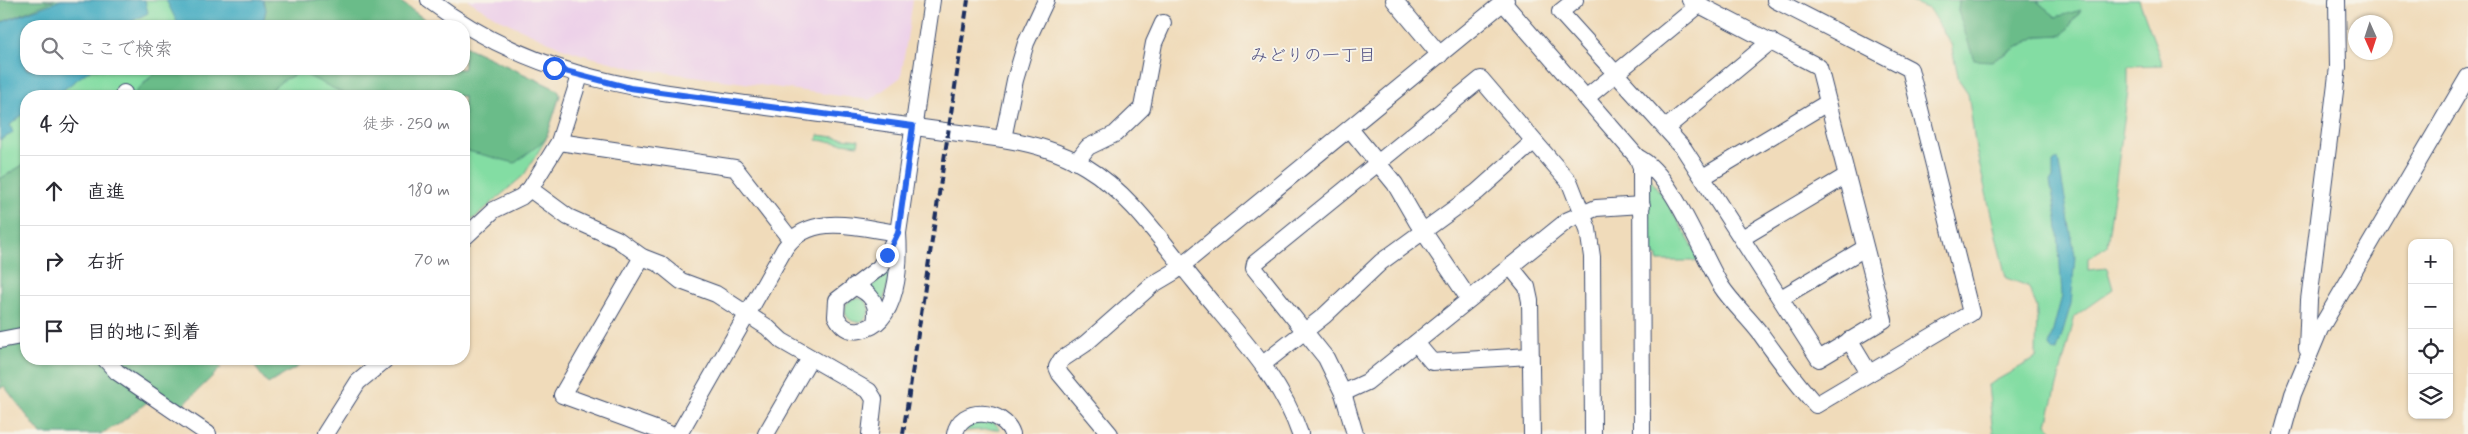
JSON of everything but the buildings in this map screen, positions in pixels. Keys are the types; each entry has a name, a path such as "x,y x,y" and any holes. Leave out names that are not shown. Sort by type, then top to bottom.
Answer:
{"street":[{"path":"429,0 462,20"},
{"path":"898,233 880,267 837,300 836,316 840,323 852,330 866,328 875,323 887,311 893,300 899,256 898,233 932,0"},
{"path":"1003,139 1015,80 1026,43 1046,0"},
{"path":"1394,0 1440,55"},
{"path":"1575,0 1560,12 1616,74 1666,128 1703,177 1819,359 1884,320 1819,67 1694,2 1616,74 1586,98"},
{"path":"1637,158 1649,163 1680,207 1722,286 1760,332 1792,379 1816,405 1971,313 1910,69 1775,0"},
{"path":"2307,356 2309,300 2338,68 2337,0"},
{"path":"1110,434 1060,374 1059,362 1085,344 1152,285 1181,266 1504,1 1637,158 1641,167 1642,434"},
{"path":"1076,162 1088,148 1116,134 1142,108 1154,43 1163,23"},
{"path":"470,25 532,59 580,76 660,92 1003,139 1050,149 1076,162 1106,182 1124,198 1263,364 1287,401 1300,434"},
{"path":"1666,128 1771,41"},
{"path":"470,232 494,210 521,197 530,189 559,142 580,76"},
{"path":"2282,434 2293,394 2307,356 2347,281 2468,77"},
{"path":"1355,434 1342,394 1326,358 1254,268 1255,263 1481,79 1570,183 1582,212 1589,235 1592,257 1593,434"},
{"path":"1703,177 1827,103"},
{"path":"1350,129 1395,184 1424,232 1469,299"},
{"path":"559,142 735,168 792,240"},
{"path":"1263,364 1306,331 1381,262 1478,192 1533,142"},
{"path":"1742,238 1846,176"},
{"path":"530,189 568,217 617,239 642,257 660,264 681,281 716,294 767,327 782,342 873,396 874,404 870,434"},
{"path":"1342,394 1367,382 1554,230 1582,212 1614,206 1642,205"},
{"path":"679,434 792,240 808,228 824,225 898,233"},
{"path":"1781,298 1865,248"},
{"path":"642,257 562,395 670,434"},
{"path":"1510,266 1529,292 1532,434"},
{"path":"854,286 869,293 874,301 877,311 875,323"},
{"path":"0,340 20,337"},
{"path":"1849,340 1869,373"},
{"path":"1416,343 1432,362 1530,356"},
{"path":"766,434 810,358"},
{"path":"111,365 117,372 208,434"},
{"path":"325,434 344,401 358,382 379,365"},
{"path":"956,434 958,425 963,420 978,414 995,415 1007,422 1012,434"}],"shaded area":[{"path":"468,0 913,0 901,77 870,100 633,68 562,48 499,19"}],"green space":[{"path":"0,0 398,0 426,20 20,20 20,75 470,75 470,49 558,90 560,95 546,139 524,175 470,222 470,90 223,90 149,78 138,90 20,90 20,167 0,179"},
{"path":"0,0 55,0 0,23"},
{"path":"263,0 398,0 426,20 264,20 266,10"},
{"path":"1907,0 1959,0 1958,11 1992,61 2038,36 2063,35 2080,11 2056,17 2039,3 2039,0 2139,0 2163,65 2128,66 2128,91 2107,246 2088,258 2088,270 2107,268 2113,289 2075,316 2047,424 2056,434 1993,434 1988,385 2036,358 2037,307 2028,286 2006,278 1976,150 1968,93 1959,80 1951,44 1929,9"},
{"path":"1959,0 2039,0 2039,3 2056,17 2081,10 2063,35 2038,36 1992,61 1974,60 1958,11"},
{"path":"470,49 558,90 560,95 546,139 515,163 470,152 470,90 337,90 306,75 470,75"},
{"path":"153,75 294,75 282,81 271,90 138,90"},
{"path":"818,135 859,140 858,145 817,140"},
{"path":"20,167 20,365 218,365 221,368 181,407 159,393 119,424 100,434 41,434 4,386 0,389 0,179"},
{"path":"1648,175 1670,207 1701,261 1658,261 1658,256 1649,255"},
{"path":"896,254 882,306 869,287 883,277"},
{"path":"857,298 862,299 868,305 868,315 862,321 857,322 852,321 846,315 845,310 846,305 852,299"},
{"path":"254,365 301,365 268,384"},
{"path":"980,420 993,421 1000,429 965,431 970,423"}],"water":[{"path":"61,0 145,0 148,13 135,20 20,20 20,75 83,75 63,90 20,90 20,117 10,125 13,133 0,140 0,23"},
{"path":"166,0 263,0 266,9 263,20 176,20"},
{"path":"2058,159 2075,256 2071,304 2057,351 2053,352 2049,346 2062,296 2057,218 2050,182 2053,178 2053,163"}],"railway":[{"path":"903,434 968,0"}],"district":[{"name":"みどりの一丁目","path":"1313,56"}],"route":[{"path":"554,68 630,88 913,126 898,233 887,255"}]}
